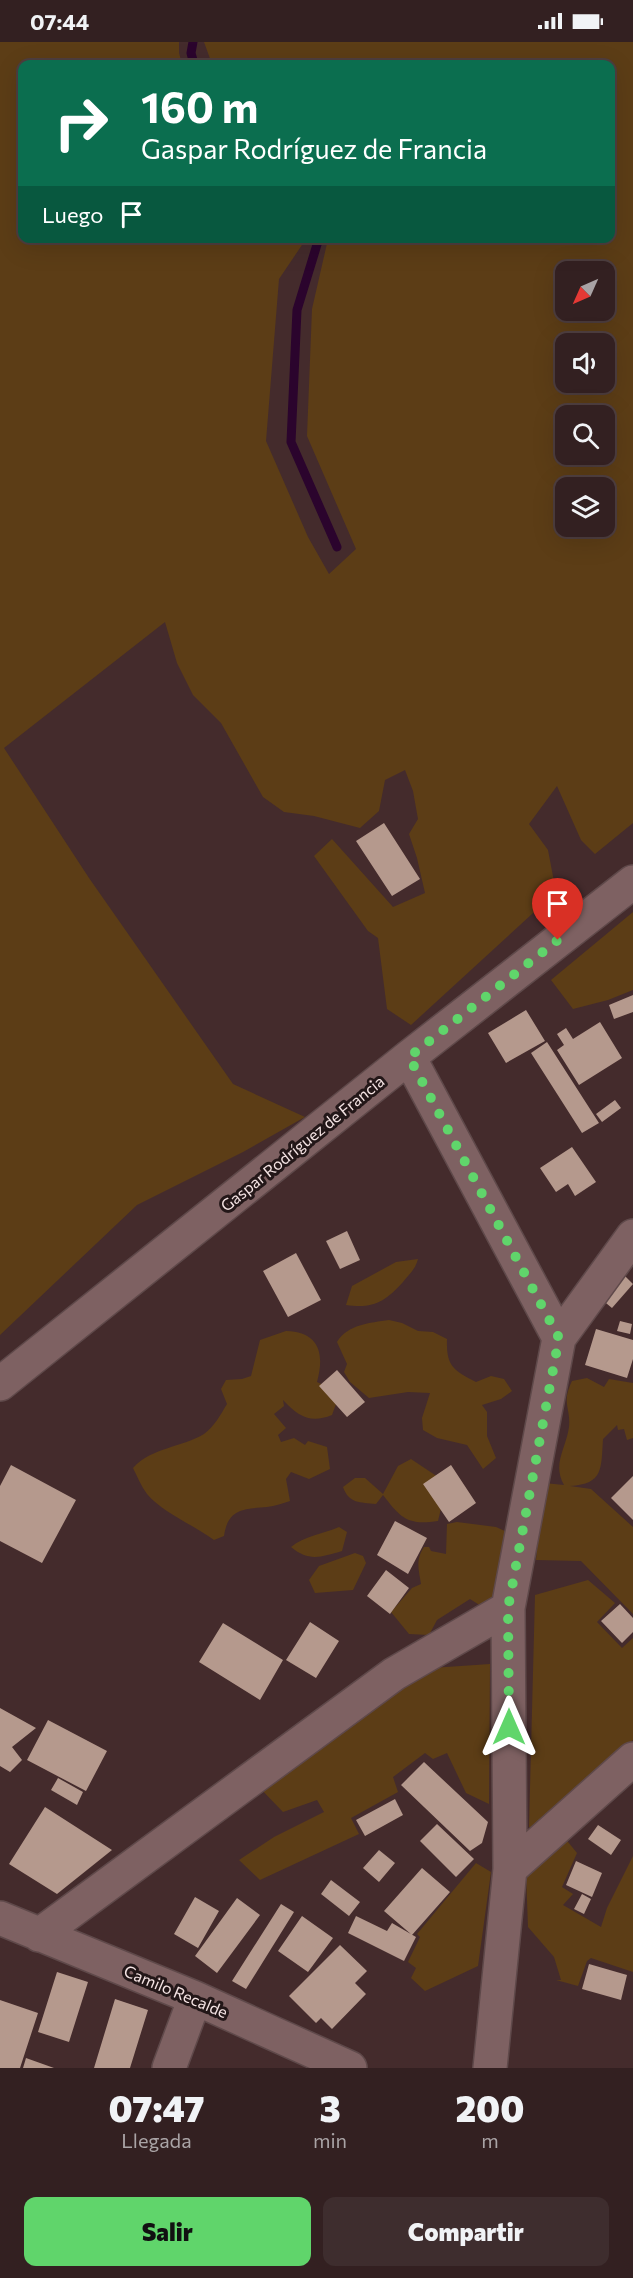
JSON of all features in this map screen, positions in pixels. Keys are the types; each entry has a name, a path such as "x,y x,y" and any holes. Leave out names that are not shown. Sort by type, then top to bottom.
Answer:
{"street":[{"name":"Gaspar Rodríguez de Francia","path":"0,1384 409,1057 633,882"},
{"path":"409,1057 559,1338"},
{"path":"490,2068 510,1869 508,1608 559,1338 633,1236"},
{"path":"39,1935 394,1674 508,1608"},
{"path":"510,1869 633,1759"},
{"name":"Camilo Recalde","path":"0,1918 195,1998 350,2068"},
{"path":"170,2068 195,1998"}],"shaded area":[{"path":"0,42 179,42 181,60 18,60 18,243 303,243 279,279 266,441 308,537 329,574 356,549 307,436 312,309 327,243 615,243 615,60 211,60 204,42 633,42 633,823 595,854 581,840 557,786 529,824 548,850 556,892 411,1025 387,1009 378,938 368,931 314,856 332,839 393,907 425,893 409,834 418,819 413,791 405,770 385,780 379,811 360,828 314,816 284,812 263,797 221,723 193,695 177,663 165,622 4,748 89,878 233,1084 305,1117 243,1152 137,1205 0,1335"},
{"path":"633,912 633,990 608,1000 573,1009 551,980"},
{"path":"418,1259 410,1274 384,1299 371,1305 346,1305 352,1286 396,1262"},
{"path":"389,1320 402,1323 418,1331 433,1332 447,1339 448,1356 457,1371 476,1382 491,1376 504,1379 512,1391 501,1399 482,1405 487,1412 487,1436 496,1458 483,1469 467,1445 437,1438 423,1430 422,1418 430,1393 408,1392 369,1398 350,1382 344,1372 347,1364 337,1342 353,1328"},
{"path":"286,1331 306,1335 312,1340 319,1353 317,1382 340,1393 332,1415 317,1419 299,1414 283,1400 284,1406 274,1414 286,1428 278,1435 281,1442 294,1438 305,1445 308,1441 327,1447 330,1469 309,1479 291,1472 286,1479 290,1501 238,1512 229,1520 224,1536 214,1540 154,1501 145,1491 133,1468 149,1456 195,1439 208,1431 227,1404 221,1389 226,1380 251,1376 260,1340"},
{"path":"587,1378 604,1387 609,1379 633,1383 633,1438 627,1440 624,1429 618,1430 617,1425 603,1439 601,1466 595,1478 581,1485 570,1486 591,1489 633,1527 633,1614 581,1561 536,1560 544,1483 564,1485 559,1470 569,1427 567,1395 572,1381"},
{"path":"411,1459 438,1477 442,1504 438,1521 411,1521 394,1509 383,1495 376,1504 356,1501 345,1493 343,1487 355,1478 365,1478 383,1494 398,1466"},
{"path":"457,1522 496,1527 507,1532 506,1572 489,1611 470,1599 437,1620 429,1635 409,1634 391,1612 412,1588 421,1584 419,1561 424,1547 446,1554 447,1524"},
{"path":"339,1527 347,1532 342,1551 315,1557 304,1555 291,1547 308,1538"},
{"path":"355,1553 363,1556 366,1563 353,1590 315,1593 309,1580 319,1566"},
{"path":"588,1580 615,1603 597,1622 622,1648 633,1638 633,1740 538,1828 529,1827 535,1595"},
{"path":"490,1664 489,1804 466,1793 447,1753 433,1759 425,1753 393,1777 398,1792 351,1818 359,1834 260,1880 239,1860 274,1837 324,1812 317,1800 283,1812 256,1784 417,1669"},
{"path":"564,1837 577,1853 562,1887 573,1894 563,1905 601,1927 607,1908 633,1856 633,1972 591,1958 587,1961 578,1986 556,1980 561,1980 554,1957 528,1927 526,1873"},
{"path":"476,1863 491,1872 478,1966 425,1991 411,1978 416,1968 408,1962 420,1937 417,1934"}],"building":[{"path":"384,823 420,879 392,896 356,841"},
{"path":"633,995 633,1012 614,1019 609,1005"},
{"path":"526,1010 545,1041 506,1063 488,1033"},
{"path":"600,1022 622,1058 579,1085 557,1050 564,1045 557,1034 566,1028 573,1039"},
{"path":"547,1042 599,1123 582,1133 531,1053"},
{"path":"615,1100 621,1108 602,1122 596,1114"},
{"path":"572,1147 596,1182 575,1196 568,1184 556,1192 540,1168"},
{"path":"347,1231 360,1260 340,1269 326,1241"},
{"path":"296,1253 321,1300 288,1317 263,1271"},
{"path":"623,1274 633,1284 612,1308 601,1299"},
{"path":"620,1321 632,1324 630,1334 617,1331"},
{"path":"596,1329 633,1340 633,1359 627,1378 585,1365"},
{"path":"337,1370 365,1402 347,1417 319,1386"},
{"path":"11,1465 76,1500 42,1563 0,1541 0,1486"},
{"path":"451,1465 476,1503 449,1522 423,1484"},
{"path":"633,1476 633,1520 611,1498"},
{"path":"395,1521 427,1538 408,1574 377,1555"},
{"path":"386,1570 409,1588 390,1614 367,1596"},
{"path":"620,1604 633,1618 633,1632 622,1643 601,1621"},
{"path":"310,1622 339,1641 316,1678 286,1660"},
{"path":"223,1623 283,1660 260,1700 199,1662"},
{"path":"0,1708 36,1728 12,1747 22,1760 10,1772 0,1766"},
{"path":"48,1720 107,1751 86,1791 27,1760"},
{"path":"424,1762 488,1822 482,1843 470,1851 401,1785"},
{"path":"58,1778 83,1792 77,1805 51,1790"},
{"path":"395,1799 403,1815 365,1836 356,1820"},
{"path":"45,1807 112,1850 57,1894 9,1864"},
{"path":"437,1824 474,1859 456,1877 420,1841"},
{"path":"598,1825 621,1840 611,1855 588,1839"},
{"path":"379,1850 395,1863 379,1882 363,1868"},
{"path":"576,1861 602,1873 592,1897 566,1885"},
{"path":"422,1868 450,1892 412,1935 384,1911"},
{"path":"331,1880 360,1902 349,1916 321,1894"},
{"path":"582,1894 591,1899 584,1914 574,1909"},
{"path":"195,1897 219,1911 198,1948 174,1934"},
{"path":"237,1898 260,1915 217,1973 195,1956"},
{"path":"281,1904 294,1912 246,1989 232,1981"},
{"path":"302,1916 333,1938 308,1972 278,1951"},
{"path":"356,1916 387,1931 392,1923 416,1937 404,1961 348,1933"},
{"path":"340,1945 367,1971 355,1983 366,1994 332,2029 321,2018 316,2023 289,1996"},
{"path":"589,1964 627,1975 621,2000 582,1989"},
{"path":"57,1972 88,1982 69,2042 38,2032"},
{"path":"115,1999 148,2010 130,2068 94,2068"},
{"path":"0,2000 38,2013 20,2068 0,2068"},
{"path":"26,2058 54,2068 23,2068"}],"waterway":[{"path":"193,42 191,53 193,60"},
{"path":"317,243 297,310 291,442 337,547"}],"route":[{"path":"509,1727 508,1608 559,1338 409,1057 558,940"}]}
